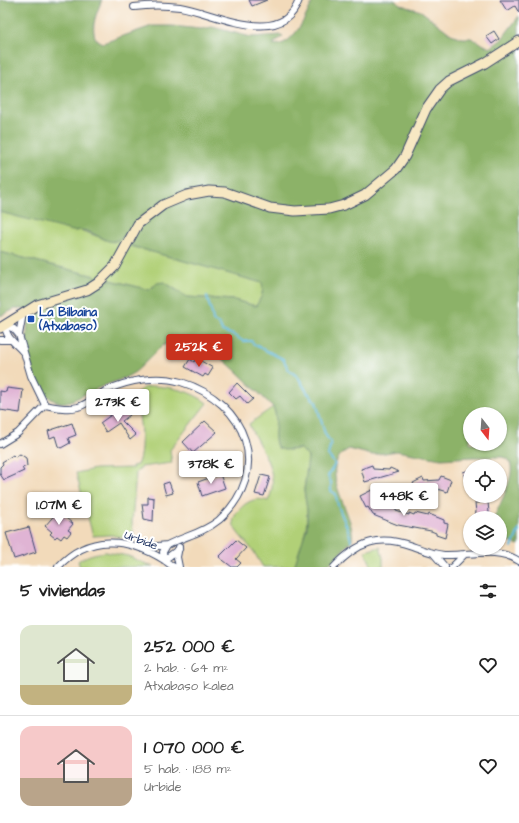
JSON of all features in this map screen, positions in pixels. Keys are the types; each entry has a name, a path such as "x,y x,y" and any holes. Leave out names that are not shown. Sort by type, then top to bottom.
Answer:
{"street":[{"path":"134,7 145,5 179,7 200,11 239,23 267,26 279,22 288,16 299,0"},
{"path":"2,326 37,305 87,290 98,283 115,266 138,224 164,205 187,195 209,191 225,192 270,208 295,211 329,209 344,205 365,194 381,183 402,160 414,138 426,109 440,89 449,81 486,63 519,41"},
{"path":"23,313 20,335 31,376 45,405"},
{"path":"2,326 14,329 20,335"},
{"path":"2,326 10,340 25,354"},
{"path":"0,340 10,340"},
{"path":"45,405 56,407 79,407 108,390 129,382 155,379 181,382 210,396 223,405 236,420 248,446 249,469 242,491 227,511 211,526 184,539 167,545 139,548"},
{"path":"0,444 18,433 45,405"},
{"path":"164,560 178,549 184,539"},
{"path":"334,567 352,549 362,544 387,540 398,541 433,553 451,555 463,554"},
{"name":"Urbide","path":"58,567 69,556 94,543 116,542 139,548 164,560 174,567"},
{"path":"164,560 163,552 167,545"},
{"path":"178,549 177,557 179,567"},
{"path":"433,553 445,567"},
{"path":"451,555 452,567"},
{"path":"445,567 447,558 451,555"},
{"path":"452,567 463,555"},
{"path":"505,555 519,561"}],"green space":[{"path":"0,0 102,0 95,20 94,34 96,39 103,43 152,26 172,26 201,29 212,27 251,37 281,35 283,36 273,44 280,44 286,41 298,30 313,0 394,0 401,5 421,11 451,34 462,38 471,38 490,48 501,40 519,16 519,545 507,541 507,511 497,511 501,503 507,503 507,488 511,471 511,464 508,459 502,457 473,457 441,459 397,451 372,455 349,449 339,457 335,467 335,479 349,518 352,530 352,540 333,561 324,567 294,567 307,527 307,510 304,491 308,457 301,449 284,450 278,448 275,438 276,417 273,407 214,351 197,342 176,341 167,343 139,369 130,375 74,400 61,403 55,401 41,388 35,376 28,352 27,320 24,309 15,309 0,316 0,252 150,290 157,283 164,282 187,297 234,300 256,306 261,298 263,287 262,283 124,244 129,230 117,241 106,240 81,230 72,231 0,212"},
{"path":"0,212 76,231 80,230 113,242 123,238 130,229 124,244 263,283 262,296 256,306 234,300 187,297 169,285 153,286 150,290 0,252"},
{"path":"153,386 182,390 195,395 207,403 170,450 172,463 141,467 136,473 132,522 133,540 111,535 93,536 76,473 95,469 133,468 132,466 137,465 140,458 141,439 136,393 144,388"},
{"path":"273,407 276,416 276,445 289,450 301,449 308,457 308,468 304,489 307,511 306,527 301,548 294,567 263,567 253,551 236,531 233,522 238,511 244,505 253,500 268,501 272,490 271,470 268,461 249,424"},
{"path":"380,547 383,558 383,567 372,567 365,551"},
{"path":"106,552 128,556 153,567 80,567 78,561 81,559"}],"building":[{"path":"249,0 267,0 252,6"},
{"path":"500,0 519,0 519,13 515,6 507,11"},
{"path":"494,31 499,39 492,44 486,36"},
{"path":"196,358 213,368 208,376 205,374 203,377 185,367 190,359 194,362"},
{"path":"237,383 253,399 247,404 240,396 236,399 229,392"},
{"path":"7,388 23,390 20,413 0,410 0,391 6,392"},
{"path":"126,408 130,415 122,421 136,435 130,440 119,423 106,432 100,423 118,410 120,413"},
{"path":"205,421 217,432 193,453 183,442"},
{"path":"72,423 76,435 68,438 70,443 61,448 58,446 55,436 50,438 48,431"},
{"path":"20,454 26,458 27,466 22,468 24,471 4,480 0,474 0,467 3,464 2,462 13,455 15,457"},
{"path":"372,465 373,469 389,470 390,468 399,472 365,482 361,469"},
{"path":"220,474 225,488 202,496 198,482"},
{"path":"261,475 270,477 264,496 255,494"},
{"path":"441,476 451,480 447,492 437,489 428,490 418,494 413,483 423,478 424,481 439,480"},
{"path":"169,482 173,493 166,495 163,484"},
{"path":"372,490 377,501 380,500 383,505 396,509 396,511 409,515 409,513 428,516 429,514 444,520 444,523 448,524 445,538 436,535 436,533 431,531 398,525 373,515 368,507 366,508 360,496"},
{"path":"148,497 154,498 153,521 144,519 142,504 148,504"},
{"path":"475,503 488,503 489,511 476,511"},
{"path":"58,511 73,524 68,530 71,532 67,537 64,535 61,539 57,536 55,538 50,534 52,532 45,526"},
{"path":"29,527 36,552 14,559 6,533"},
{"path":"236,540 246,548 236,559 241,563 237,567 232,567 219,557"}],"waterway":[{"path":"207,296 213,321 219,324 222,331 243,341 251,341 255,345 283,359 289,370 298,377 307,392 316,402 325,434 331,443 328,455 335,464 328,476 331,482 331,491 336,494 338,506 348,529 351,541"},
{"path":"512,547 519,530"}],"place":[{"name":"La Bilbaina (Atxabaso)","path":"31,319"}]}
